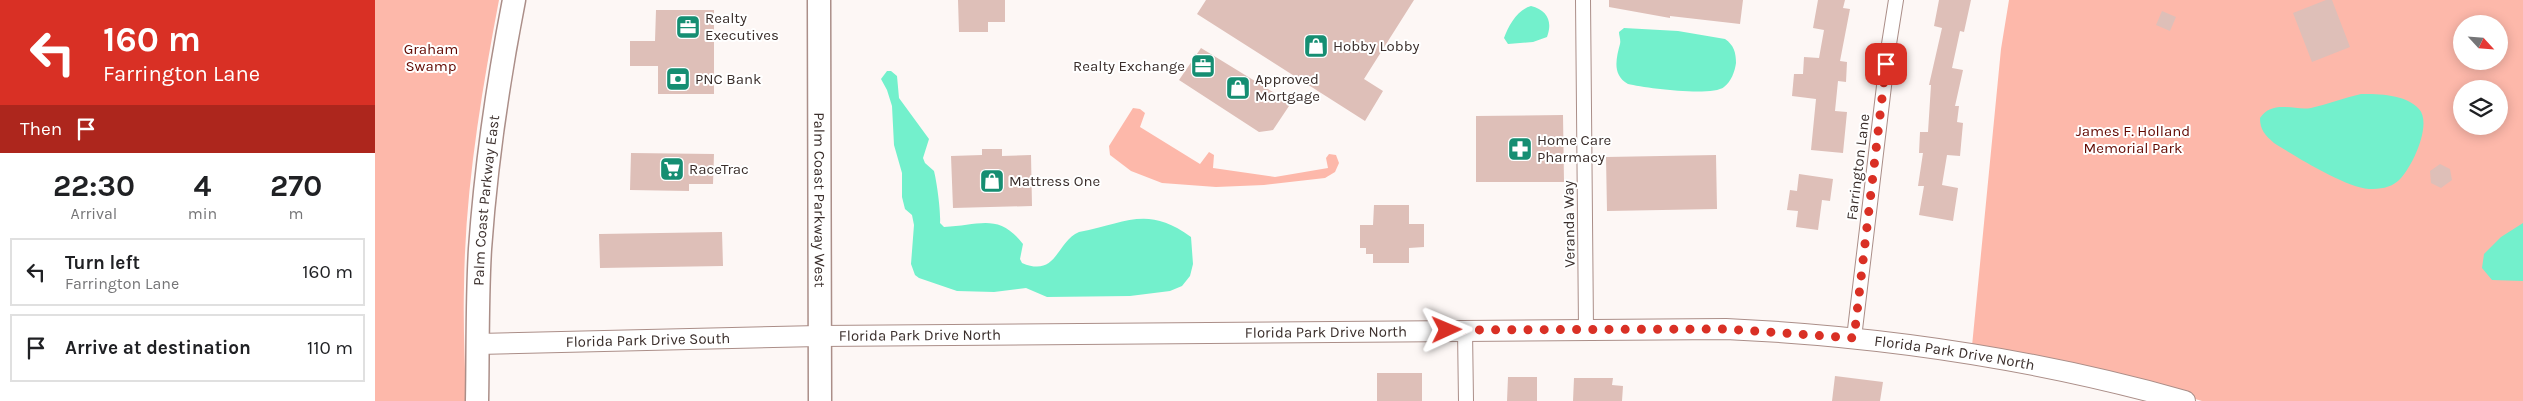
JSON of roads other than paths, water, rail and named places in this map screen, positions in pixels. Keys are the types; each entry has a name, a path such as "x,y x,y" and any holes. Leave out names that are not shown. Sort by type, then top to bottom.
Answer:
{"main road":[{"name":"Palm Coast Parkway East","path":"477,401 480,251 489,153 501,68 514,0"},
{"name":"Palm Coast Parkway West","path":"819,0 820,401"}],"street":[{"name":"Veranda Way","path":"1583,0 1586,329"},
{"name":"Farrington Lane","path":"1854,338 1887,54 1897,0"},
{"name":"Florida Park Drive North","path":"819,336 1726,329 1854,338 1935,348 2021,364 2185,401"},
{"path":"1465,330 1466,401"},
{"name":"Florida Park Drive South","path":"478,344 819,336"}],"place":[{"name":"Realty Executives","path":"688,27"},
{"name":"Hobby Lobby","path":"1316,46"},
{"name":"Realty Exchange","path":"1203,66"},
{"name":"PNC Bank","path":"678,79"},
{"name":"Approved Mortgage","path":"1238,88"},
{"name":"Home Care Pharmacy","path":"1520,149"},
{"name":"RaceTrac","path":"672,169"},
{"name":"Mattress One","path":"992,181"}],"park label":[{"name":"Graham Swamp","path":"431,58"},
{"name":"James F. Holland Memorial Park","path":"2133,140"}]}
